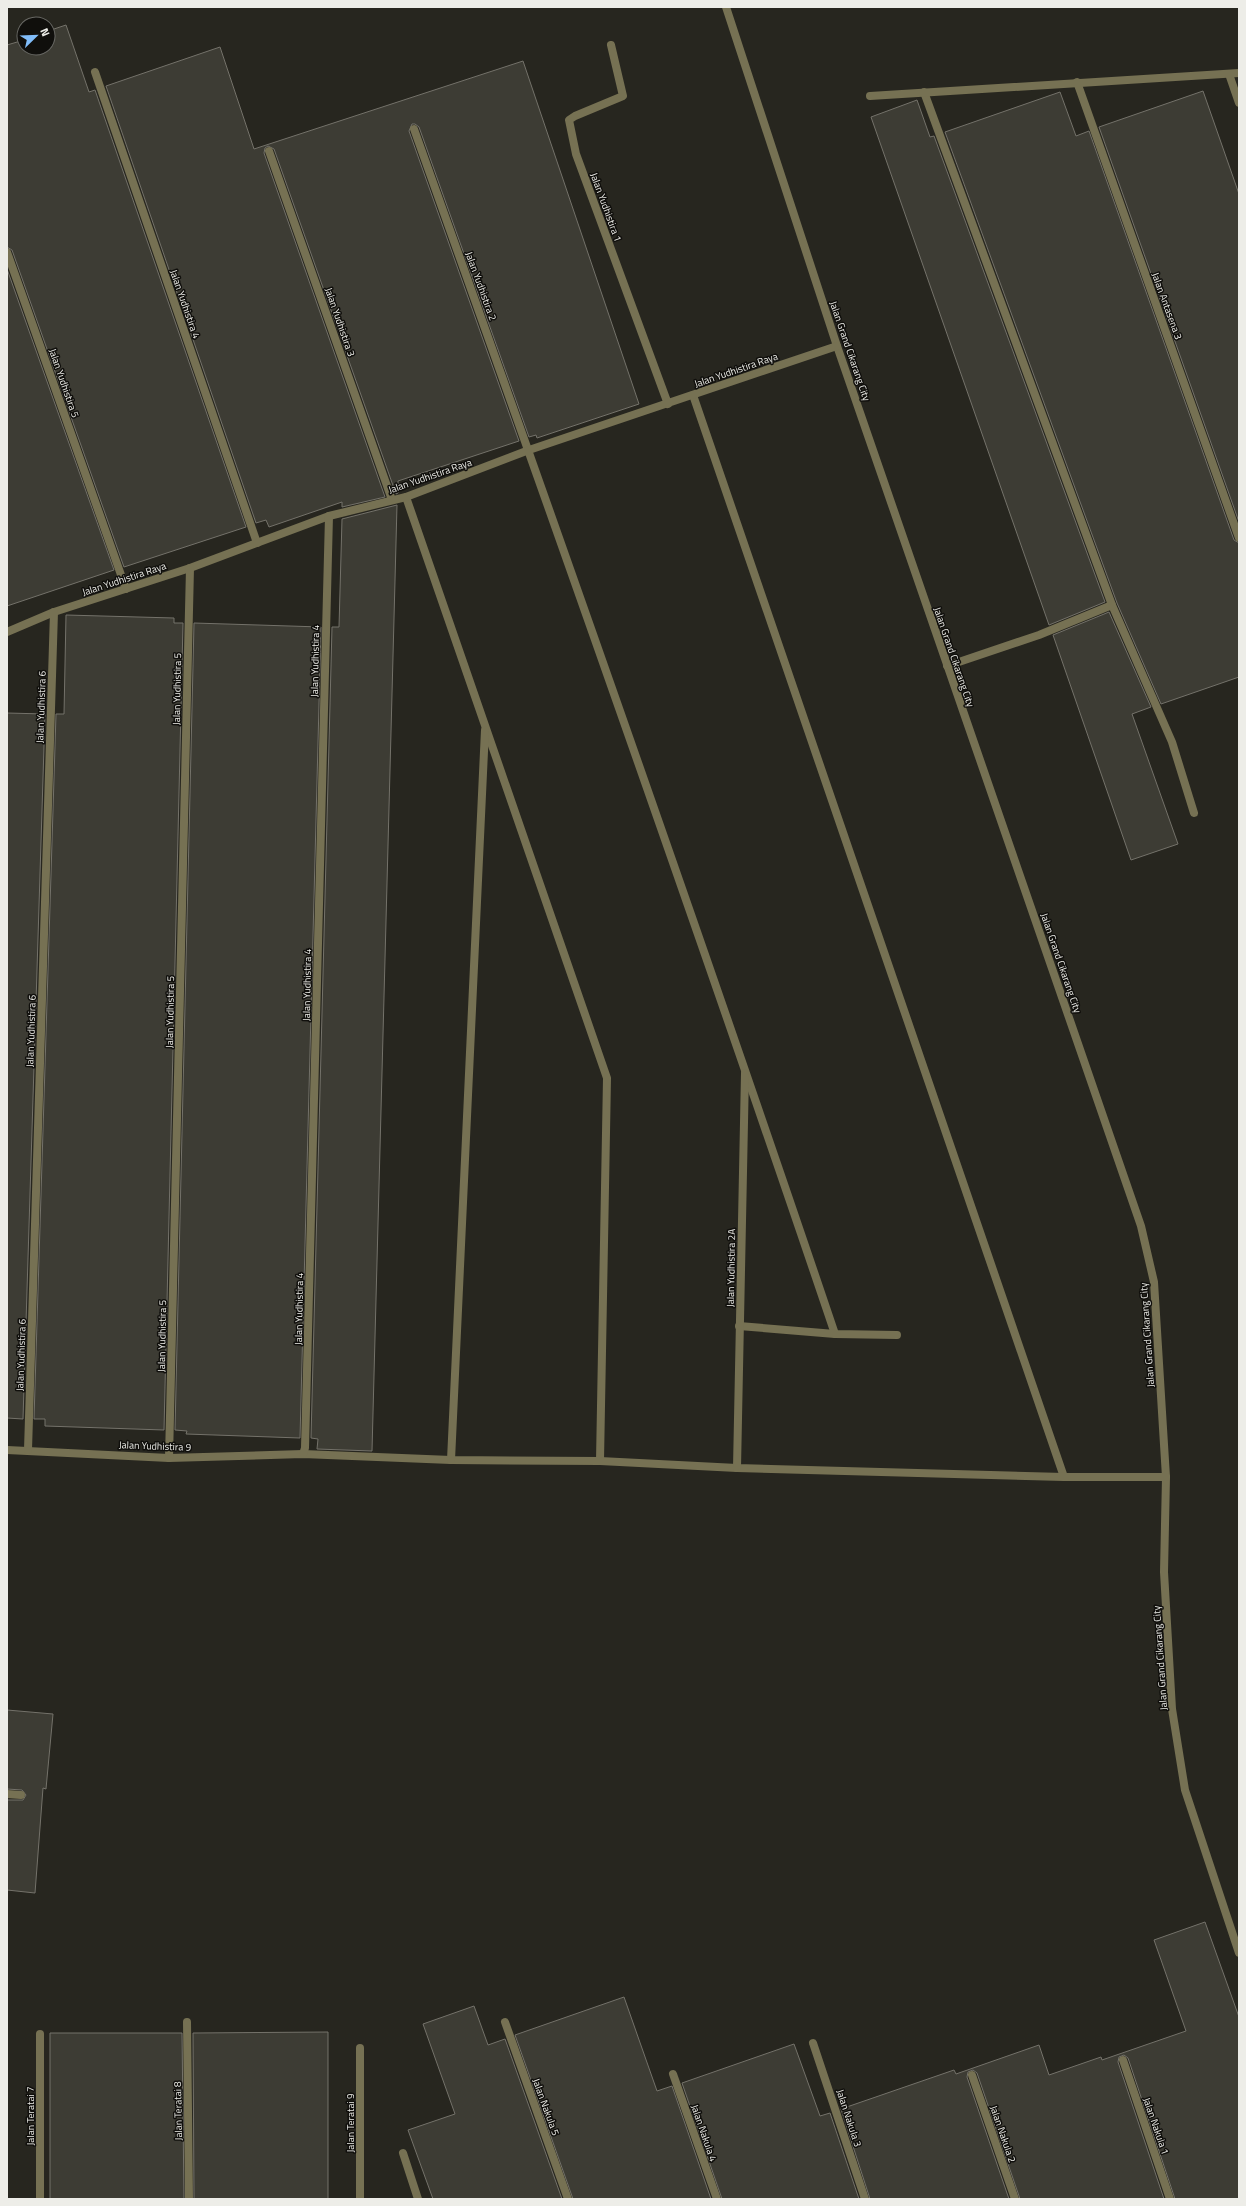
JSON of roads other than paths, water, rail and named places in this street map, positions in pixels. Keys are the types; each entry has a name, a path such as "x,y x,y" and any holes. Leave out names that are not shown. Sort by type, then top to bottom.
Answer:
{"street":[{"name":"Jalan Grand Cikarang City","path":"726,7 837,346 1141,1226 1154,1282 1166,1477 1164,1572 1172,1709 1185,1790 1239,1953"},
{"name":"Jalan Yudhistira 1","path":"611,45 623,96 575,116 569,120 569,127 576,154 668,404"},
{"name":"Jalan Yudhistira 4","path":"95,72 257,542"},
{"path":"870,96 1239,73"},
{"path":"1229,74 1239,103"},
{"name":"Jalan Antasena 3","path":"1077,82 1239,538"},
{"path":"924,92 1112,606 1172,742 1194,813"},
{"name":"Jalan Yudhistira 2","path":"414,129 529,450 745,1068 835,1334"},
{"name":"Jalan Yudhistira 3","path":"269,151 392,500"},
{"name":"Jalan Yudhistira 5","path":"7,252 126,589"},
{"name":"Jalan Yudhistira Raya","path":"7,632 54,612 190,568 329,516 406,497 529,450 837,346"},
{"path":"693,395 1064,1477"},
{"path":"406,497 607,1078 600,1461"},
{"name":"Jalan Yudhistira 4","path":"303,1454 305,1448 329,516"},
{"name":"Jalan Yudhistira 5","path":"169,1458 190,568"},
{"path":"947,666 1039,635 1112,606"},
{"name":"Jalan Yudhistira 6","path":"28,1450 54,612"},
{"path":"452,1460 485,725"},
{"name":"Jalan Yudhistira 2A","path":"736,1468 745,1068"},
{"path":"739,1326 835,1334 897,1335"},
{"name":"Jalan Yudhistira 9","path":"7,1450 169,1458 303,1454 452,1460 600,1461 736,1468 1064,1477 1166,1477"},
{"path":"7,1794 21,1795"},
{"name":"Jalan Teratai 8","path":"187,2022 189,2199"},
{"name":"Jalan Nakula 5","path":"505,2022 568,2199"},
{"name":"Jalan Teratai 7","path":"40,2034 40,2199"},
{"name":"Jalan Nakula 3","path":"813,2044 865,2199"},
{"name":"Jalan Teratai 9","path":"360,2048 360,2199"},
{"name":"Jalan Nakula 1","path":"1123,2060 1170,2199"},
{"name":"Jalan Nakula 4","path":"673,2074 716,2199"},
{"name":"Jalan Nakula 2","path":"972,2075 1015,2199"},
{"path":"403,2153 418,2199"}]}
